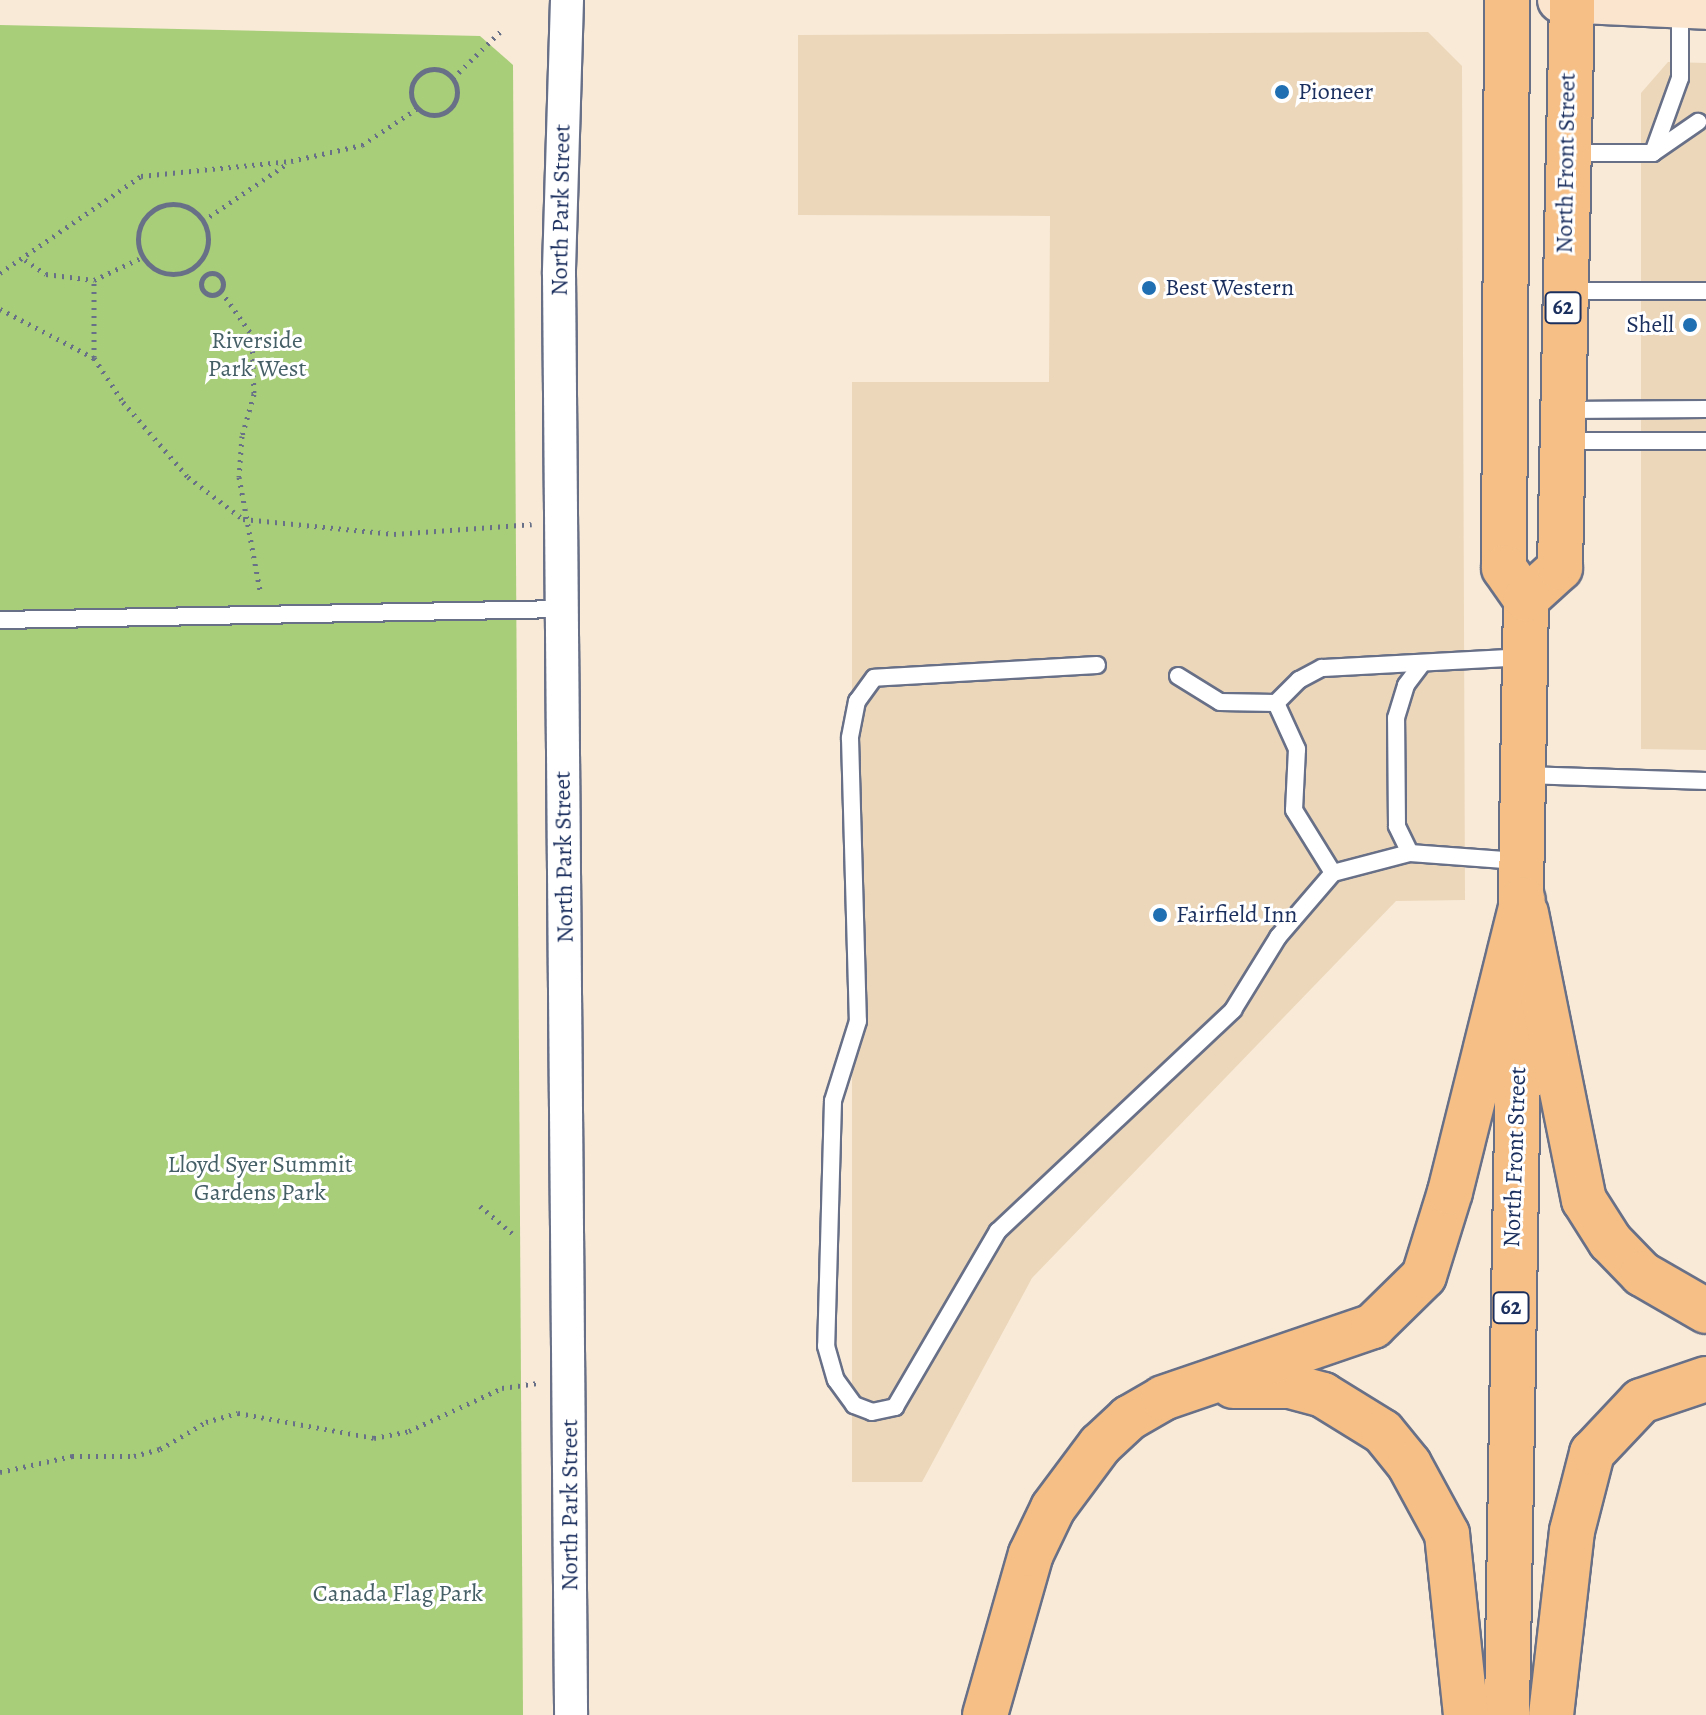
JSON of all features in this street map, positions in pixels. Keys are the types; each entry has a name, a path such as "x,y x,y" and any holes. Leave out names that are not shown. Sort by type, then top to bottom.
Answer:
{"main road":[{"path":"1507,0 1504,568 1526,599"},
{"path":"1560,0 1693,7"},
{"name":"North Front Street","path":"1507,1715 1512,1211 1524,881 1526,599 1560,568 1565,154 1572,0"},
{"path":"1524,881 1584,1200 1610,1241 1642,1274 1706,1311"},
{"path":"985,1715 1013,1609 1053,1508 1100,1445 1163,1398 1373,1326 1424,1276 1450,1192 1524,881"},
{"path":"1551,1715 1572,1531 1592,1453 1641,1401 1706,1379"},
{"path":"1163,1398 1260,1384 1290,1386 1323,1395 1383,1432 1429,1495 1447,1534 1466,1715"}],"street":[{"name":"North Park Street","path":"567,0 559,274 571,1715"}],"lane":[{"path":"1653,153 1680,78 1693,7"},
{"path":"1565,154 1653,153 1698,122"},
{"path":"1564,291 1706,291"},
{"path":"1562,425 1706,409"},
{"path":"1562,425 1706,441"},
{"path":"0,620 561,609"},
{"path":"1178,676 1220,702 1276,703 1299,680 1322,668 1525,656"},
{"path":"1410,853 1397,826 1396,718 1406,685 1422,664"},
{"path":"1097,665 874,678 857,701 850,738 858,1021 833,1101 826,1346 836,1380 854,1405 872,1412 895,1407 998,1231 1233,1010 1278,937 1333,873 1410,853 1524,881"},
{"path":"1276,703 1297,749 1294,810 1333,873"},
{"path":"1525,775 1706,781"}],"path":[{"path":"453,78 503,29"},
{"path":"438,69 453,78 457,95 449,109 433,114 418,108 411,93 422,72 438,69"},
{"path":"0,273 25,260 141,176 291,161 362,145 418,108"},
{"path":"203,221 291,161"},
{"path":"184,206 203,221 207,245 196,265 174,274 162,272 143,257 138,234 151,211 184,206"},
{"path":"25,260 46,274 94,280 143,257"},
{"path":"196,265 204,275 205,293 221,291"},
{"path":"204,275 219,274 221,291 252,335 256,368 242,436 243,519 264,615"},
{"path":"94,280 94,358"},
{"path":"0,309 94,358 123,402 188,477 243,519 394,534 561,521"},
{"path":"480,1206 513,1234"},
{"path":"0,1472 72,1456 134,1456 160,1449 206,1422 238,1413 374,1438 409,1431 517,1383"}],"shaded area":[{"path":"1428,32 1462,66 1465,900 1396,901 1032,1278 922,1482 852,1482 852,382 1049,382 1050,216 798,215 798,35"},
{"path":"1668,62 1706,63 1706,750 1641,749 1641,93"}],"green space":[{"path":"0,25 480,36 513,65 523,1715 0,1715"}],"place":[{"name":"Pioneer","path":"1282,92"},
{"name":"Best Western","path":"1149,288"},
{"name":"Shell","path":"1690,325"},
{"name":"Fairfield Inn","path":"1160,915"}],"park label":[{"name":"Riverside Park West","path":"257,355"},
{"name":"Lloyd Syer Summit Gardens Park","path":"260,1179"},
{"name":"Canada Flag Park","path":"398,1594"}]}
